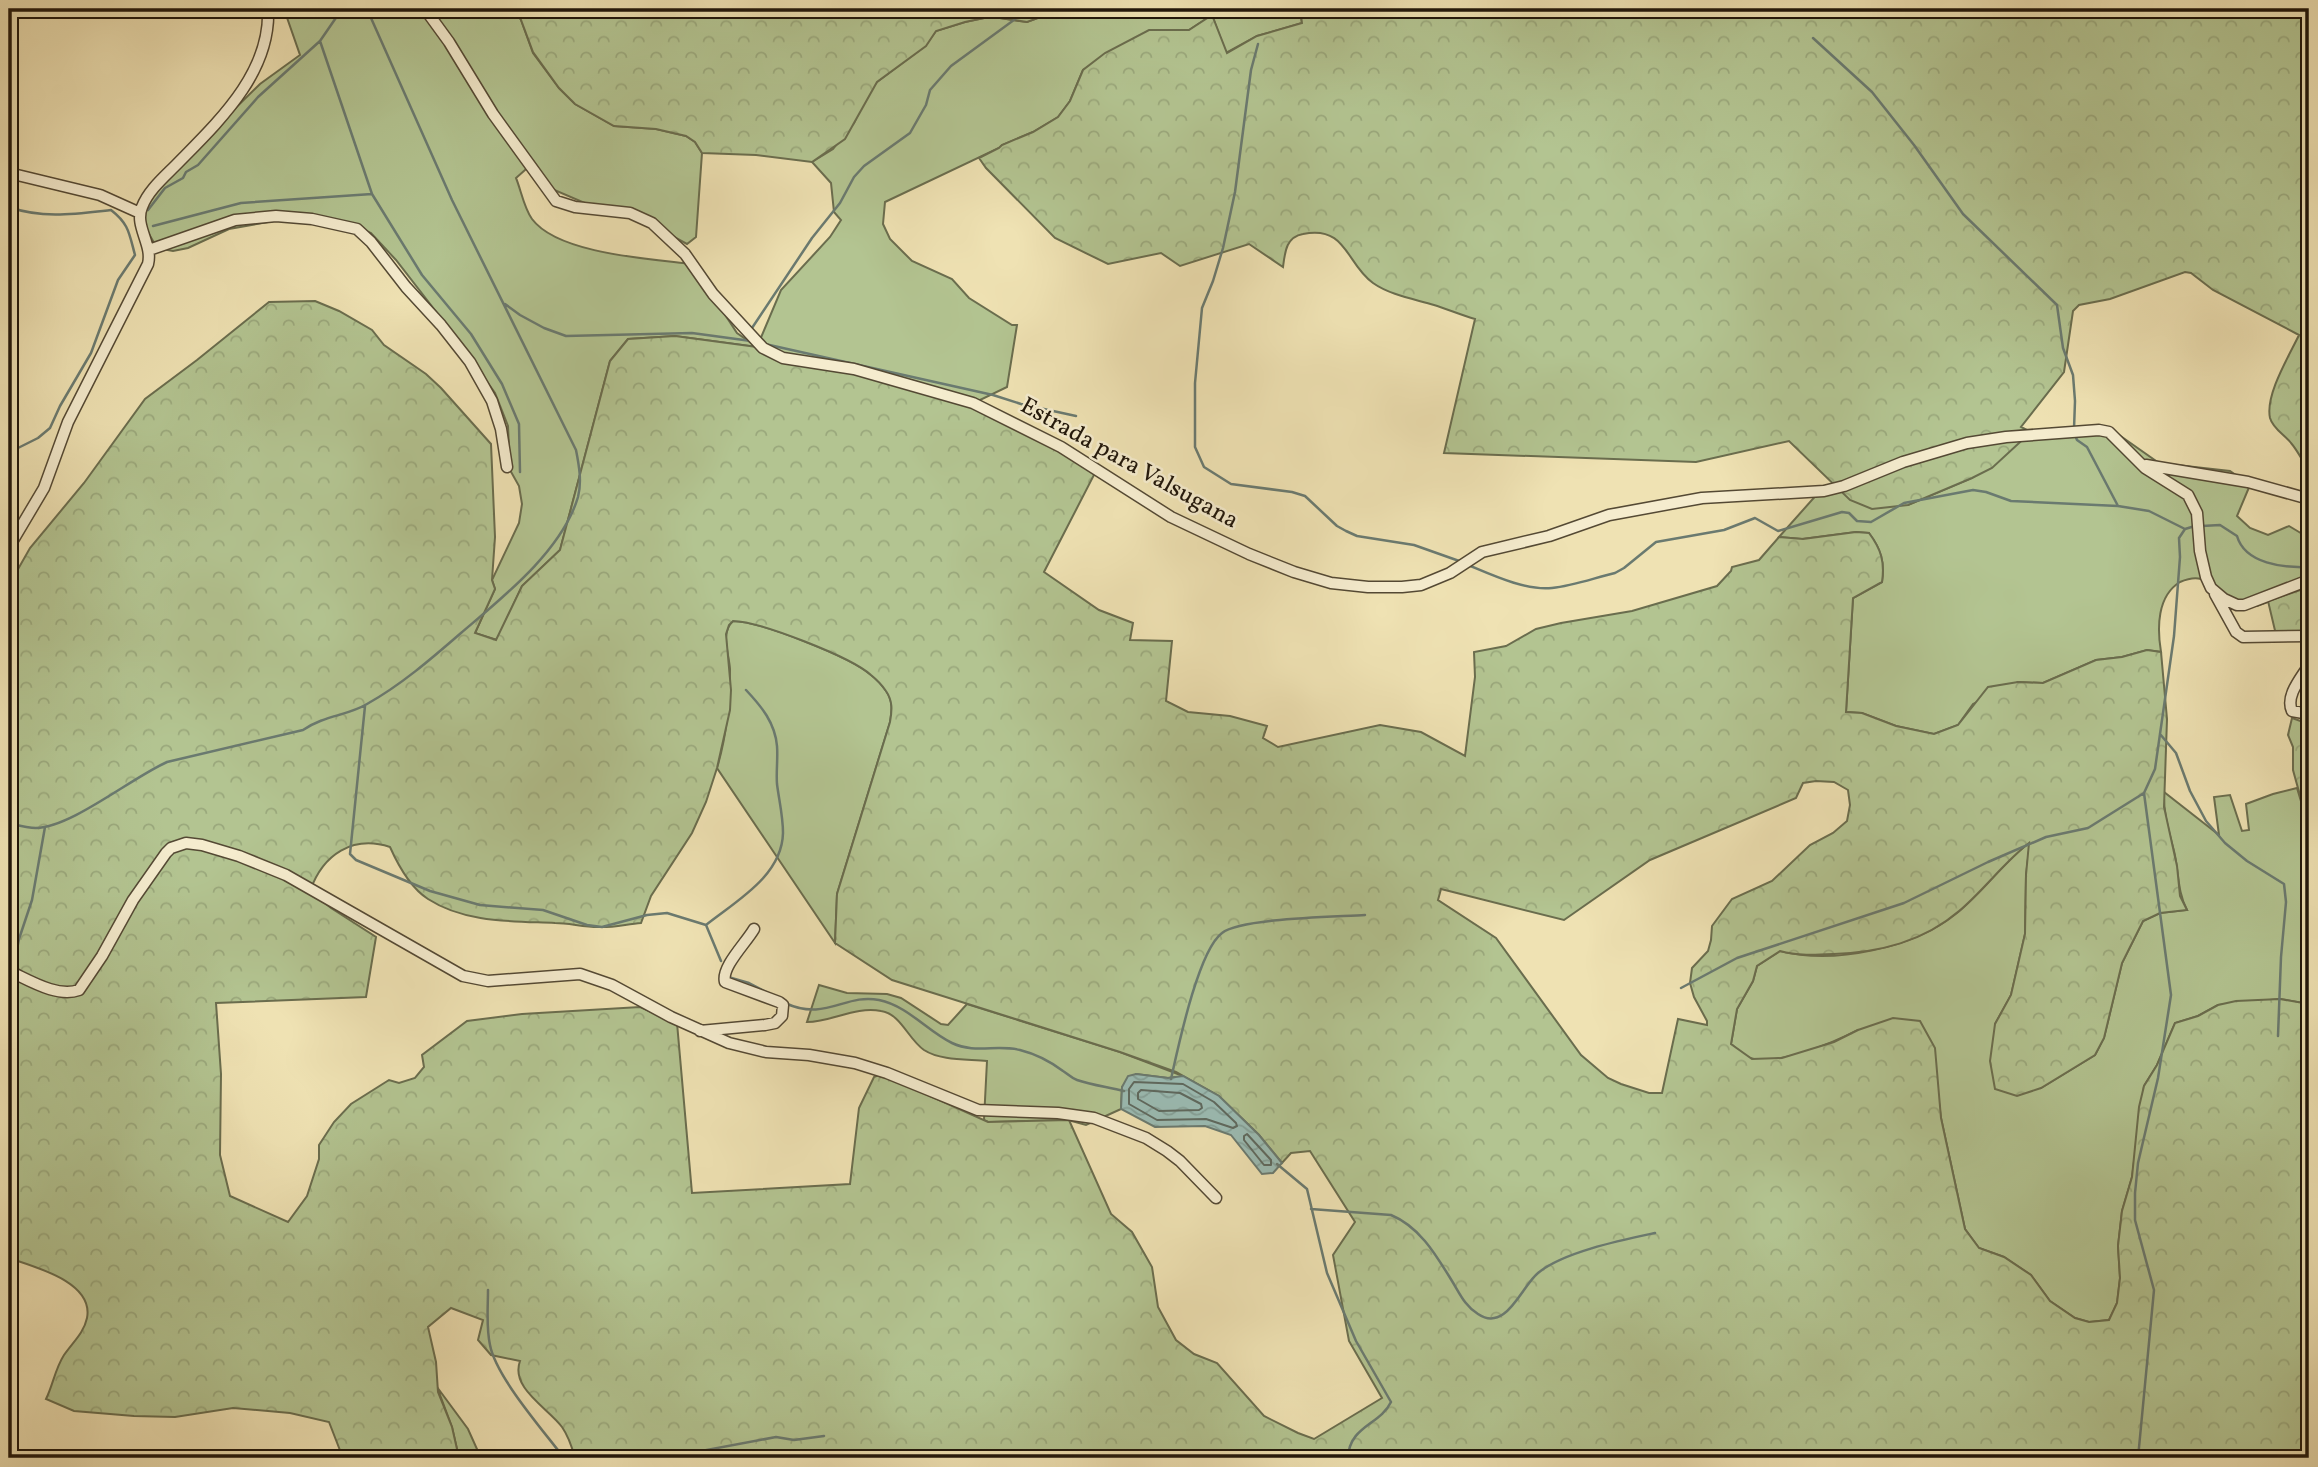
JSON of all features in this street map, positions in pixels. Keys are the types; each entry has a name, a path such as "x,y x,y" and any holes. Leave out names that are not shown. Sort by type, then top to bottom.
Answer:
{"street":[{"path":"9,547 44,488 68,422 148,264 149,250 140,213 145,200 213,129 238,97 263,51 269,20 268,9"},
{"name":"Estrada para Valsugana","path":"425,9 449,42 493,114 556,201 575,208 630,213 652,223 685,254 713,295 769,352 866,372 973,403 1060,447 1171,517 1294,572 1331,583 1368,587 1421,585 1451,573 1482,552 1549,536 1609,515 1702,498 1824,491 1856,482 1903,462 1967,443 2006,437 2104,430 2139,463 2182,490 2194,505 2204,572 2236,632 2240,636 2254,638 2309,636"},
{"path":"9,173 100,195 140,213"},
{"path":"149,250 235,220 276,216 312,219 357,229 441,325 486,388 496,412 507,467"},
{"path":"2139,463 2238,480 2309,499"},
{"path":"2211,588 2230,603 2244,605 2309,580"},
{"path":"2309,665 2293,692 2289,706 2292,712 2309,714"},
{"path":"9,971 60,991 79,990 102,956 133,900 166,853 186,843 222,850 286,876 463,976 488,981 580,974 612,985 699,1031 750,1049 855,1063 978,1110 1058,1113 1094,1118 1146,1138 1167,1151 1216,1198"},
{"path":"699,1031 765,1025 775,1023 782,1016 783,1005 779,1002 725,982 727,965 744,946 754,929"}],"green space":[{"path":"284,9 515,9 533,53 559,88 575,104 614,126 656,129 686,136 695,142 702,153 696,237 687,244 641,219 594,207 552,189 534,162 516,178 532,219 545,231 562,240 606,253 692,264 737,333 757,347 675,336 628,339 610,361 560,550 522,586 497,640 475,633 495,589 492,580 519,523 522,504 519,486 510,470 508,426 495,393 396,260 371,233 353,225 302,216 229,229 188,248 173,251 157,248 141,220 144,198 260,84 300,55"},
{"path":"515,9 1062,9 1027,22 984,18 936,31 926,46 877,82 845,139 812,162 756,155 702,153 695,142 686,136 656,129 614,126 575,104 559,88 533,52"},
{"path":"1062,9 1300,9 1302,23 1257,36 1226,53 1212,15 1189,30 1149,31 1083,70 1070,101 1058,117 1033,132 885,202 883,224 890,239 912,261 952,279 969,298 1012,325 1017,325 1007,387 976,402 757,347 781,290 830,237 841,220 834,212 831,183 812,162 833,149 854,123 867,95 877,82 925,46 936,31 984,18 1027,22"},
{"path":"1300,9 2309,9 2309,471 2294,446 2276,429 2269,409 2274,387 2299,335 2213,290 2191,273 2185,272 2110,299 2079,305 2073,311 2064,372 2021,427 2031,432 1992,468 1908,505 1872,509 1850,500 1789,441 1696,462 1444,453 1475,319 1394,294 1380,287 1364,275 1337,241 1329,235 1318,233 1293,238 1287,246 1283,267 1249,244 1180,266 1161,253 1108,264 1055,238 979,158 1058,117 1070,101 1083,70 1105,53 1149,30 1189,30 1212,15 1227,53 1257,36 1302,23"},
{"path":"315,301 372,330 384,345 426,374 441,388 491,444 495,537 492,580 495,589 475,633 496,640 522,586 560,550 610,361 628,339 675,336 757,347 976,402 1095,473 1044,572 1099,610 1133,623 1130,640 1172,641 1166,701 1188,712 1230,716 1267,726 1263,738 1278,747 1380,725 1421,732 1465,756 1475,677 1474,652 1506,646 1536,629 1632,611 1717,586 1732,567 1759,560 1779,537 1803,539 1856,532 1869,533 1879,550 1883,568 1882,582 1853,598 1846,712 1862,713 1896,726 1934,734 1958,725 1988,687 2018,682 2043,683 2096,660 2147,650 2161,652 2167,719 2164,807 2177,866 2180,896 2187,910 2160,913 2143,921 2122,963 2104,1038 2095,1055 2041,1088 2017,1096 1995,1089 1990,1061 1995,1024 2011,995 2025,934 2029,843 1959,911 1916,938 1884,948 1851,953 1807,955 1780,951 1757,966 1753,981 1737,1009 1731,1044 1752,1059 1782,1058 1834,1042 1893,1018 1920,1021 1935,1048 1941,1118 1965,1229 1979,1248 2004,1257 2031,1275 2050,1301 2075,1318 2089,1322 2109,1320 2117,1303 2120,1278 2118,1246 2122,1211 2132,1177 2139,1107 2144,1086 2157,1065 2175,1023 2198,1016 2218,1005 2236,1001 2280,999 2309,1004 2309,1458 575,1458 562,1427 525,1389 518,1371 520,1361 491,1355 478,1340 483,1320 451,1308 428,1327 436,1362 438,1392 452,1427 459,1458 343,1458 329,1422 290,1413 233,1408 175,1417 134,1416 74,1411 46,1399 61,1360 81,1333 87,1318 87,1305 72,1286 60,1278 9,1258 9,585 30,548 84,483 145,399 269,302","holes":["733,621 783,633 845,659 873,677 890,699 890,722 837,894 835,943 892,980 1176,1072 1219,1096 1259,1135 1282,1163 1291,1153 1310,1151 1355,1222 1333,1255 1349,1341 1382,1398 1314,1439 1264,1416 1217,1363 1194,1354 1176,1340 1158,1307 1152,1267 1132,1232 1111,1214 1069,1120 988,1122 881,1074 874,1077 859,1108 850,1184 692,1193 677,1023 640,1007 522,1014 467,1021 422,1055 424,1067 415,1078 399,1083 389,1080 351,1104 334,1122 319,1145 319,1159 307,1196 288,1222 230,1196 220,1155 221,1074 216,1003 366,997 376,937 310,891 323,867 331,858 352,846 376,844 390,847 416,889 428,899 457,913 489,919 592,927 641,923 651,896 692,833 717,768 730,710 726,634","1834,782 1848,790 1850,805 1847,821 1833,833 1810,845 1772,881 1732,899 1712,926 1708,951 1692,968 1690,983 1707,1025 1678,1019 1662,1093 1649,1093 1608,1078 1581,1055 1496,938 1438,900 1441,889 1564,920 1650,860 1796,798 1803,783"]},
{"path":"2112,430 2159,463 2230,471 2250,485 2237,516 2250,528 2268,535 2289,526 2309,538 2309,587 2257,606 2236,606 2206,581 2196,578 2180,582 2167,595 2160,613 2161,652 2147,650 2096,660 2043,683 2018,682 1973,704 1958,725 1934,734 1896,726 1862,713 1846,712 1853,598 1882,582 1883,568 1877,545 1869,533 1856,532 1802,539 1779,537 1819,492 1840,490 1908,505 1972,478 2031,432"},
{"path":"2309,587 2309,638 2277,639 2268,601"},
{"path":"733,621 783,633 845,659 873,677 890,698 890,722 837,894 835,943 717,768 725,732 729,693 730,669 726,637"},
{"path":"2292,718 2309,724 2309,828 2293,770 2293,747 2288,735"},
{"path":"2297,788 2309,828 2309,1004 2280,999 2218,1005 2198,1016 2175,1023 2157,1065 2144,1086 2132,1177 2122,1211 2117,1303 2109,1320 2089,1322 2075,1318 2050,1301 2031,1275 2004,1257 1979,1248 1965,1229 1941,1118 1937,1086 1858,1030 1821,1046 1765,1060 1751,1058 1731,1044 1737,1009 1753,981 1757,966 1780,951 1801,955 1848,954 1873,950 1919,936 1957,913 2030,842 2026,875 2025,934 2011,995 1995,1024 2041,1088 2095,1055 2104,1038 2122,963 2143,921 2160,913 2187,910 2181,896 2176,858 2164,807 2164,792 2219,835 2214,797 2230,795 2242,831 2249,830 2246,804"},
{"path":"819,985 847,993 887,994 901,998 941,1024 948,1025 967,1004 1120,1052 1183,1076 1168,1078 1136,1074 1122,1087 1121,1109 1086,1125 1068,1120 988,1122 984,1120 987,1061 946,1058 931,1054 918,1045 894,1017 881,1011 853,1012 807,1022"},
{"path":"437,1387 468,1429 481,1458 459,1458 452,1427"}],"water":[{"path":"1136,1074 1168,1078 1183,1076 1219,1096 1259,1135 1282,1163 1273,1173 1262,1174 1231,1135 1205,1126 1155,1127 1121,1109 1122,1087 1128,1076"}],"waterway":[{"path":"148,210 165,188 198,165 258,97 320,41 342,9"},
{"path":"9,823 33,828 50,826 84,811 167,762 303,730 319,721 367,704 416,671 512,589 545,555 570,517 580,485 576,450 452,200 367,9"},
{"path":"750,331 812,238 840,203 854,177 864,166 910,133 926,105 930,90 951,66 1029,9"},
{"path":"1813,38 1872,92 1963,214 2057,305 2063,348 2073,375 2074,429"},
{"path":"320,41 372,194 422,275 471,334 502,384 519,424 520,472"},
{"path":"1258,44 1251,70 1235,192 1223,248 1202,308 1195,383 1195,447 1204,467 1231,484 1305,496 1337,526 1357,536 1414,545 1462,562"},
{"path":"153,226 241,203 372,194"},
{"path":"9,207 47,214 111,210 125,225 135,255 118,280 91,353 50,428 38,438 9,451"},
{"path":"505,304 544,328 566,336 692,333 751,341"},
{"path":"765,344 1076,416"},
{"path":"2075,435 2077,440 2087,447 2118,506"},
{"path":"1468,565 1520,585 1560,587 1615,573 1656,542 1724,530 1755,518 1778,531 1842,512 1849,513 1857,521 1871,522 1904,503 1973,490 2011,501 2118,506 2149,511 2185,529 2195,526"},
{"path":"2202,526 2220,525 2237,536 2248,553 2267,562 2288,567 2309,567"},
{"path":"2138,1458 2154,1290 2135,1220 2135,1193 2138,1163 2158,1078 2171,995 2144,793 2155,769 2174,636 2179,538 2185,529"},
{"path":"706,925 743,897 766,875 781,848 783,827 777,784 776,738 767,716 746,690"},
{"path":"365,706 350,854 356,860 430,891 480,905 543,910 587,925 602,927 647,915 667,913 706,925"},
{"path":"2160,734 2176,753 2190,791 2206,821 2225,843 2247,861 2284,884 2286,902 2278,1036"},
{"path":"1681,988 1737,958 1904,903 2046,837 2088,828 2144,793"},
{"path":"14,964 32,900 45,827"},
{"path":"1171,1079 1197,979 1213,943 1222,933 1232,928 1268,921 1365,915"},
{"path":"706,925 721,961"},
{"path":"728,977 749,983 770,994"},
{"path":"9,1089 13,982"},
{"path":"785,1003 812,1010 856,1000 879,1000 908,1013 952,1043 969,1048 1020,1050 1053,1064 1077,1080 1124,1091"},
{"path":"1277,1164 1307,1189 1327,1273 1356,1341 1391,1402 1380,1416 1359,1432 1350,1447 1348,1458"},
{"path":"1311,1209 1391,1215 1401,1220 1419,1234 1473,1311 1488,1318 1497,1318 1505,1313 1538,1273 1562,1259 1655,1233"},
{"path":"488,1290 488,1331 494,1358 521,1403 564,1458"},
{"path":"664,1458 776,1437 794,1440 824,1436"}]}
